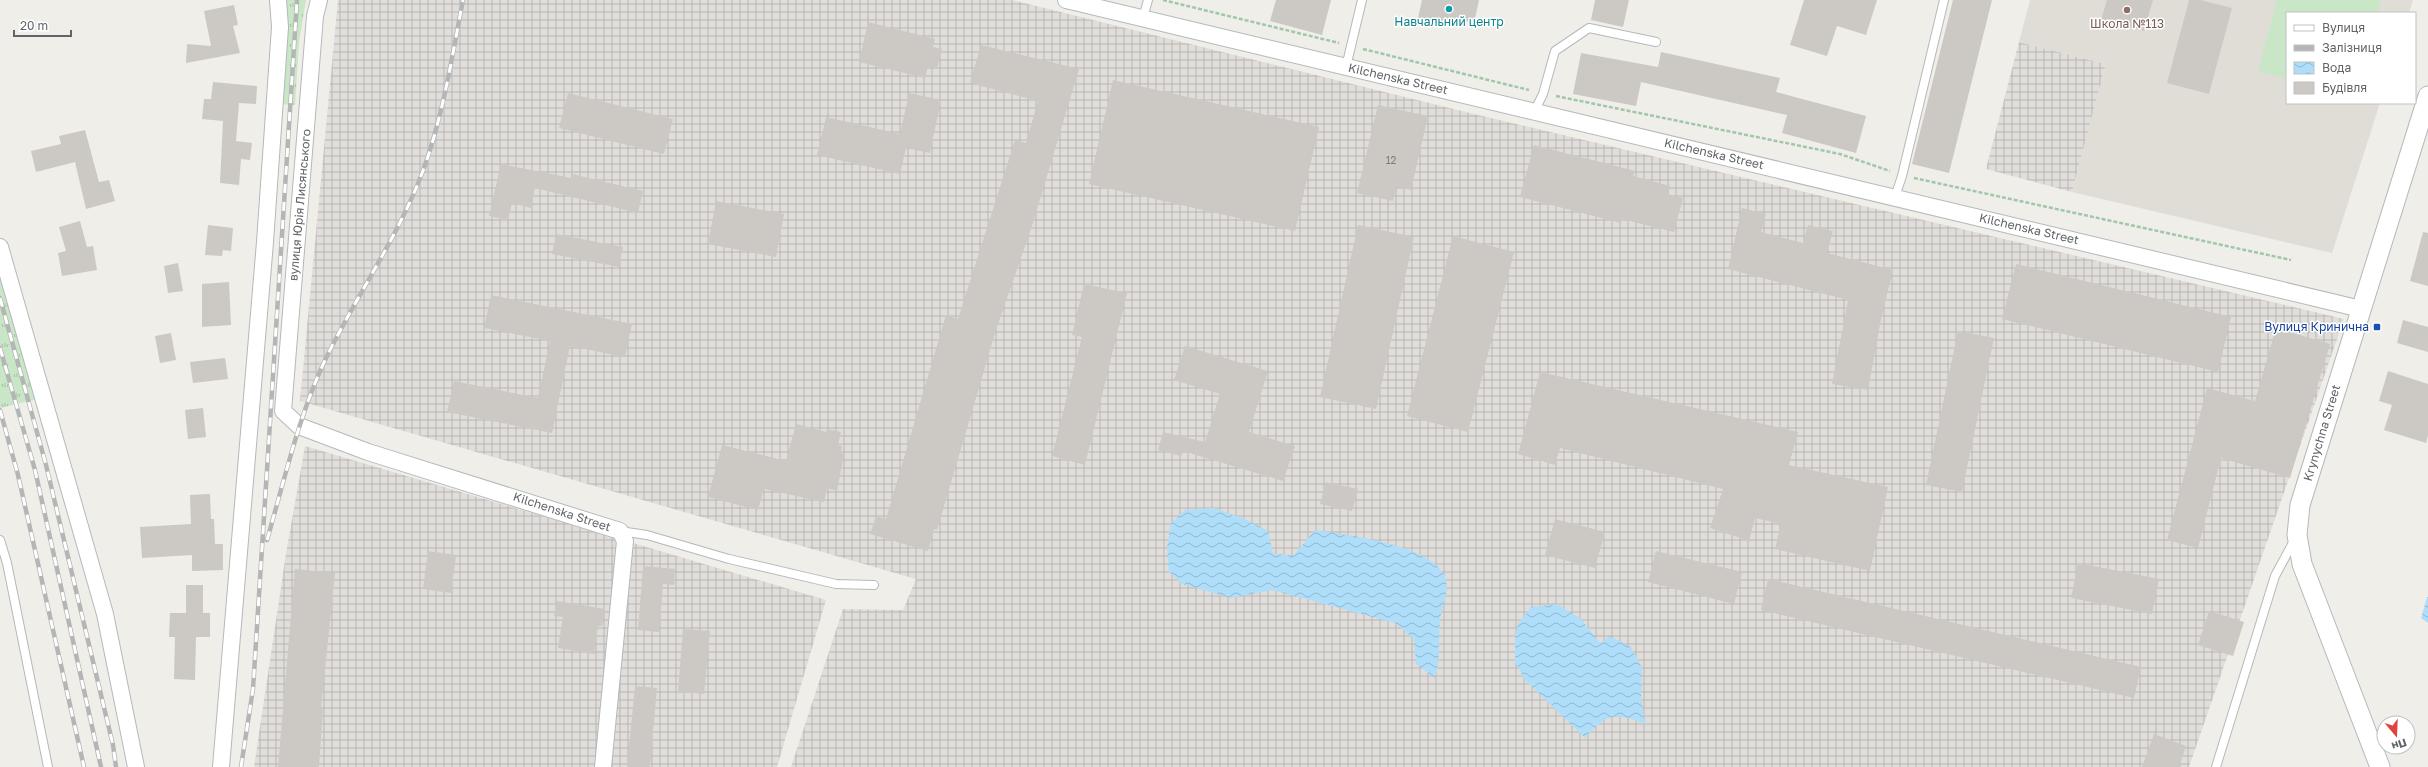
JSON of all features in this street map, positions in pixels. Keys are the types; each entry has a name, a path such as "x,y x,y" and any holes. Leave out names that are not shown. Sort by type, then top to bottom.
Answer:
{"street":[{"path":"221,767 267,218 280,27 278,0"},
{"name":"вулиця Юрія Лисянського","path":"283,411 315,16 320,0"},
{"name":"Kilchenska Street","path":"1066,0 2361,308"},
{"name":"Krynychna Street","path":"2380,767 2302,564 2297,535 2300,504 2428,96"},
{"path":"0,247 105,614 136,767"},
{"name":"Kilchenska Street","path":"283,411 299,426 368,452 620,531 625,541 603,767"}],"lane":[{"path":"1143,18 1148,0"},
{"path":"1346,67 1362,0"},
{"path":"1895,197 1902,176 1944,0"},
{"path":"1534,112 1543,94 1555,51 1589,28 1656,42"},
{"path":"620,531 647,535 729,559 836,584 874,585"},
{"path":"2216,767 2275,576 2297,535"},
{"path":"0,540 9,570 48,767"}],"path":[{"path":"1163,0 1543,94 1840,154 1902,176 2292,260"}],"shaded area":[{"path":"338,0 1012,0 1478,115 2344,319 2189,767 791,767 843,609 903,610 916,579 300,401"},
{"path":"2030,0 2413,0 2409,12 2286,12 2286,104 2380,104 2332,253 2072,192 2106,64 2019,42"},
{"path":"2019,42 2106,64 2072,192 1986,169"},
{"path":"305,446 826,600 777,767 254,767 286,554"}],"green space":[{"path":"285,0 306,0 299,42 295,105 279,104"},
{"path":"2277,0 2381,0 2377,12 2286,12 2286,79 2258,71"},
{"path":"0,276 38,399 0,408"}],"water":[{"path":"1214,508 1245,519 1268,531 1273,553 1293,556 1315,530 1385,542 1420,555 1434,563 1443,573 1447,585 1440,620 1439,656 1435,678 1416,664 1414,639 1395,623 1272,590 1231,598 1182,584 1169,572 1167,547 1171,523 1185,510"},
{"path":"2428,597 2428,623 2421,618"},
{"path":"1557,604 1581,619 1600,643 1610,636 1631,647 1642,668 1641,696 1645,724 1625,718 1612,717 1606,719 1585,738 1525,680 1515,662 1515,637 1518,624 1531,607"}],"building":[{"path":"1276,0 1331,0 1322,35 1270,21"},
{"name":"Навчальний центр","path":"1422,0 1479,0 1474,23 1456,19 1454,27 1418,18"},
{"path":"1595,0 1629,0 1623,27 1591,20"},
{"path":"1804,0 1877,0 1866,35 1837,26 1827,56 1790,45"},
{"path":"1953,0 1992,0 1949,173 1912,164"},
{"name":"Школа №113","path":"2107,0 2153,0 2144,31 2101,20"},
{"path":"2189,0 2200,0 2232,8 2209,94 2167,83"},
{"path":"234,5 238,25 233,26 240,53 186,63 187,44 211,46 204,11"},
{"path":"868,22 935,39 933,47 942,49 937,69 928,67 925,78 859,62"},
{"path":"981,45 1079,69 1033,223 996,330 937,530 934,529 928,551 870,534 876,516 886,519 946,315 958,319 1015,140 1026,143 1038,101 970,83"},
{"path":"1661,52 1780,78 1776,92 1866,116 1856,153 1782,133 1787,115 1641,82 1636,106 1573,94 1581,53 1658,67"},
{"path":"1113,80 1319,127 1295,231 1089,184"},
{"path":"213,82 257,86 256,104 239,103 236,141 252,143 250,160 241,159 239,185 220,183 223,121 202,119 204,99 211,99"},
{"path":"568,93 673,119 664,154 559,128"},
{"path":"909,93 941,100 930,153 906,148 900,174 817,155 826,117 900,134"},
{"path":"1378,105 1428,116 1411,190 1396,187 1393,201 1357,193"},
{"path":"85,130 99,182 109,180 115,201 86,209 75,162 36,172 31,151 61,144 59,136"},
{"path":"1534,145 1635,171 1633,176 1670,186 1668,194 1683,198 1674,232 1622,219 1621,223 1520,197"},
{"path":"501,164 571,178 572,174 643,191 638,213 535,188 531,208 512,203 508,220 489,216"},
{"path":"716,201 784,214 776,257 708,244"},
{"path":"1742,208 1766,214 1761,232 1803,243 1808,225 1833,231 1827,253 1893,270 1881,319 1868,390 1832,384 1848,300 1728,269"},
{"path":"80,221 87,247 93,246 97,270 62,276 58,253 66,251 59,227"},
{"path":"208,225 233,228 231,251 223,250 222,256 205,255"},
{"path":"1358,225 1414,237 1376,409 1320,397"},
{"path":"2423,232 2428,233 2428,286 2410,281"},
{"path":"556,234 623,247 619,267 552,254"},
{"path":"1453,236 1514,252 1468,432 1407,416"},
{"path":"178,263 183,291 168,293 164,266"},
{"path":"2016,264 2231,317 2218,372 2002,319"},
{"path":"229,282 231,325 202,327 202,284"},
{"path":"1084,284 1127,293 1085,465 1052,456 1082,337 1072,335"},
{"path":"491,295 632,324 625,357 570,346 552,433 447,412 454,381 538,398 550,341 484,328"},
{"path":"2403,320 2428,327 2428,352 2397,343"},
{"path":"2276,328 2330,344 2290,478 2221,458 2198,548 2167,540 2207,388 2255,401"},
{"path":"1958,331 1994,338 1962,492 1926,485"},
{"path":"171,333 176,360 160,363 155,336"},
{"path":"1185,346 1268,371 1249,432 1295,446 1283,481 1183,451 1181,456 1158,450 1163,432 1205,442 1220,394 1174,380"},
{"path":"225,358 228,379 193,383 190,362"},
{"path":"2388,371 2428,384 2428,435 2426,443 2384,430 2392,405 2379,401"},
{"path":"1540,372 1798,432 1789,465 1888,487 1870,571 1775,549 1781,524 1755,518 1749,541 1710,528 1723,489 1560,448 1555,465 1518,454"},
{"path":"203,408 206,437 188,439 185,410"},
{"path":"796,424 826,432 827,429 841,432 838,445 842,446 841,453 844,454 837,491 827,488 824,502 764,489 758,510 708,497 722,445 786,461"},
{"path":"1326,482 1358,489 1352,511 1320,504"},
{"path":"210,494 211,519 214,519 215,544 223,544 223,570 192,571 192,555 142,558 140,527 191,524 190,495"},
{"path":"1555,519 1605,532 1595,568 1545,555"},
{"path":"428,551 456,555 451,593 423,589"},
{"path":"1656,551 1742,572 1734,604 1648,582"},
{"path":"2078,563 2159,579 2152,614 2071,598"},
{"path":"643,566 675,569 674,585 663,584 659,632 638,630"},
{"path":"295,569 335,573 321,708 323,708 319,767 278,767"},
{"path":"1768,579 2141,667 2134,698 1761,610"},
{"path":"186,585 203,585 203,613 210,613 210,637 196,637 195,680 174,679 175,637 169,637 170,613 186,613"},
{"path":"557,601 605,609 602,626 598,626 594,654 558,648 563,617 554,616"},
{"path":"2209,611 2244,622 2233,656 2198,645"},
{"path":"683,629 710,631 704,694 678,692"},
{"path":"635,686 657,688 650,767 627,767"},
{"path":"2154,734 2186,746 2179,767 2142,767"}],"railway":[{"path":"241,767 253,689 297,0"},
{"path":"267,540 300,423 317,378 339,333 400,223 421,176 441,112 463,0"},
{"path":"0,298 46,465 113,745 116,767"},
{"path":"0,348 35,470 101,767"},
{"path":"0,410 18,475 84,767"}],"place":[{"name":"Навчальний центр","path":"1449,9"},
{"name":"Школа №113","path":"2127,10"},
{"name":"Вулиця Кринична","path":"2377,327"}]}
